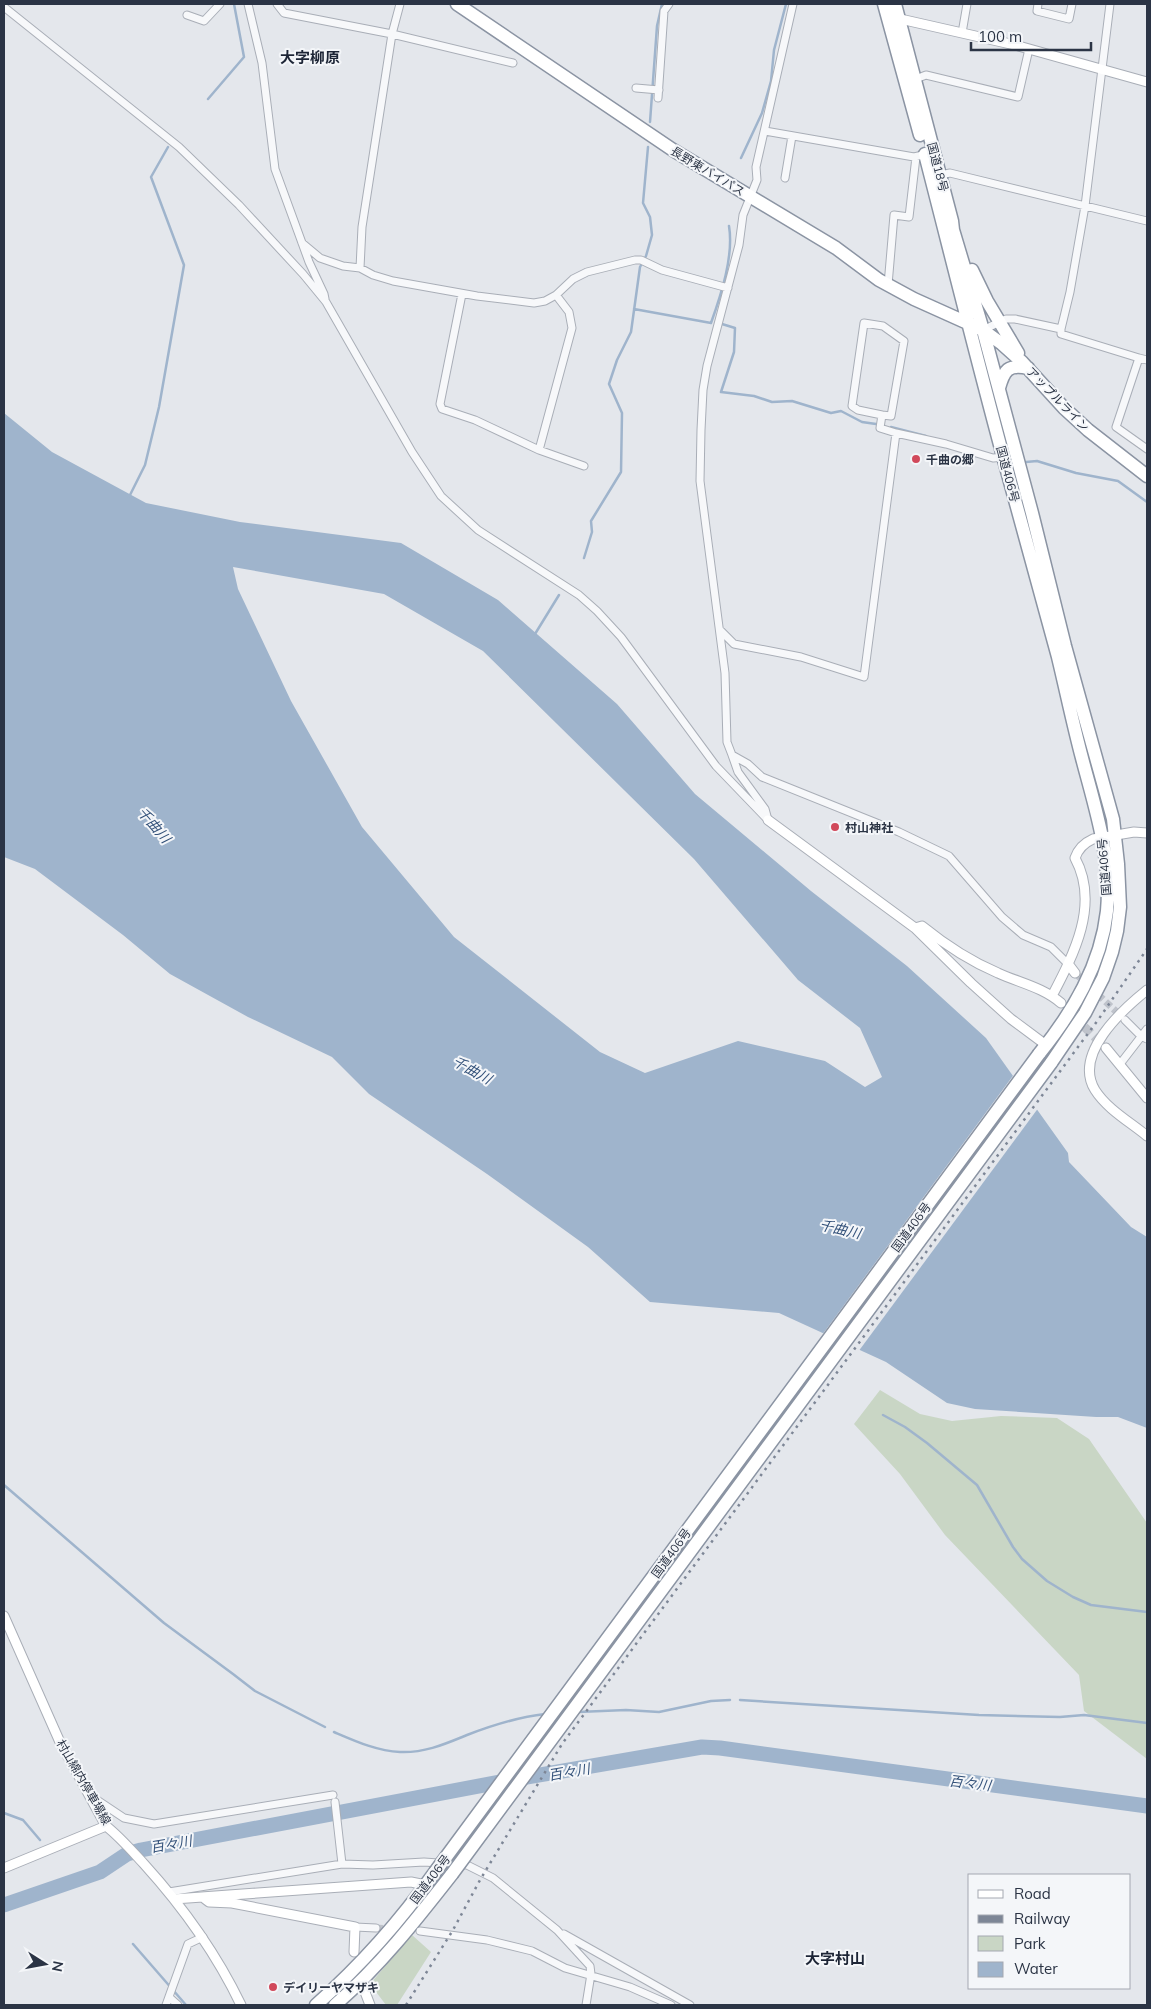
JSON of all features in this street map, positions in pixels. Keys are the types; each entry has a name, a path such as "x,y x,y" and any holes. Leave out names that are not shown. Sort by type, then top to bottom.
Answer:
{"highway":[{"name":"長野東バイパス","path":"457,4 673,150 836,248 888,284 914,299 968,323"},
{"name":"国道18号","path":"895,4 890,13 910,81 925,155 968,323"},
{"name":"国道18号","path":"925,155 940,175 953,230 983,330"},
{"path":"952,221 974,276 1025,365 1012,367 1007,370 999,388"},
{"name":"アップルライン","path":"968,323 983,330 1002,344 1025,365 1071,415 1105,445 1147,476"},
{"name":"国道406号","path":"335,2005 368,1975 452,1874 1051,1063 1085,1013 1103,978 1117,931 1120,907 1118,864 968,323"},
{"name":"国道406号","path":"316,2005 367,1956 426,1885 1043,1049 1076,1003 1089,978 1107,912 1109,836 1113,819 1065,646 983,330"}],"street":[{"path":"187,15 204,21 220,4"},
{"path":"248,4 261,57 275,169 309,262 326,302"},
{"path":"277,4 284,13 392,34 513,63"},
{"path":"360,268 362,227 392,34 400,4"},
{"path":"658,98 664,11 669,4"},
{"path":"768,820 765,809 738,772 727,742 725,673 700,481 701,430 706,374 739,245 743,215 757,180 756,167 793,4"},
{"path":"962,33 967,4"},
{"path":"1038,4 1037,11 1069,19 1072,4"},
{"path":"1110,4 1085,206 1061,334 1147,360"},
{"path":"4,7 179,147 252,219 303,274 326,302 412,452 441,496 478,530 503,548 579,595 597,611 622,637 716,766 768,820 915,928 1043,1049"},
{"path":"890,13 1147,82"},
{"path":"910,81 926,75 1018,97 1029,49"},
{"path":"636,88 659,90"},
{"path":"765,131 925,155 909,217 894,215 888,284"},
{"path":"786,178 792,136"},
{"path":"940,175 950,172 1147,221"},
{"path":"302,243 320,258 342,266 360,268 373,275 393,281 462,294 534,303 556,296 574,279 586,272 626,262 644,262 662,270 728,288"},
{"path":"462,294 440,404 442,409 475,420 539,450 584,466"},
{"path":"539,450 572,328 569,312 556,296"},
{"path":"983,330 1006,319 1015,319 1061,329"},
{"path":"864,323 882,326 904,341 891,416 882,415 858,410 852,406 864,323"},
{"path":"1139,358 1116,427 1147,449"},
{"path":"882,415 880,428 993,458 1004,458 1016,454"},
{"path":"720,630 734,644 801,657 864,677 896,432"},
{"path":"732,755 748,764 762,777 899,832 949,856 1002,917 1023,935 1051,947 1075,973"},
{"path":"1052,996 1069,965 1084,920 1085,887 1081,870 1074,858 1077,852 1087,842 1109,836 1134,832 1147,833"},
{"path":"915,928 922,926 936,938 998,973 1035,986 1061,1003"},
{"path":"1147,990 1126,1006 1108,1028 1093,1051 1090,1067 1091,1082 1096,1092 1110,1108 1147,1136"},
{"path":"1125,1020 1144,1038"},
{"path":"1120,1064 1144,1038 1147,1029"},
{"path":"1106,1048 1147,1098"},
{"name":"村山綿内停車場線","path":"4,1616 59,1740 106,1826 115,1833 160,1882 203,1937 230,1982 241,2005"},
{"path":"88,1794 124,1818 154,1824 334,1799 342,1864"},
{"path":"4,1868 106,1826"},
{"path":"172,1896 342,1864 372,1865 424,1862 467,1865 493,1878 557,1930 590,1966 591,1974 586,2005"},
{"path":"172,1896 203,1897 411,1882 426,1885"},
{"path":"203,1897 208,1902 232,1903 355,1927 376,1928"},
{"path":"354,1952 355,1927"},
{"path":"557,1930 690,2005"},
{"path":"420,1931 488,1940 532,1951 565,1968 591,1974 630,1987 671,2005"},
{"path":"166,2005 188,1944 203,1937"},
{"path":"366,1992 370,2005"},
{"path":"170,1997 178,2005"}],"green space":[{"path":"880,1390 920,1414 952,1421 1001,1416 1057,1418 1089,1439 1147,1523 1147,1759 1084,1711 1079,1675 945,1535 900,1474 854,1424"},
{"path":"412,1935 431,1952 397,2005 386,2005 370,1984"}],"water":[{"name":"千曲川","path":"4,413 52,452 146,503 240,522 401,543 498,600 617,704 695,794 811,891 907,966 986,1038 1068,1153 1069,1162 1131,1227 1147,1237 1147,1428 1118,1417 975,1409 947,1403 886,1362 779,1313 650,1302 588,1247 487,1174 369,1094 332,1057 248,1017 170,974 123,935 35,869 4,857","holes":["233,567 384,594 483,651 694,859 798,980 860,1028 882,1077 865,1087 825,1061 738,1041 645,1073 600,1052 454,937 362,827 291,701 238,589"]}],"pier":[{"path":"1015,1073 1039,1107 858,1352 822,1335"}],"waterway":[{"path":"208,99 244,57 234,4"},
{"path":"650,122 657,26 662,4"},
{"path":"741,158 762,113 771,81 774,50 786,4"},
{"path":"129,497 145,465 159,407 184,265 151,177 168,147"},
{"path":"584,558 592,532 591,521 621,472 622,413 609,384 617,360 631,332 640,267 646,256 652,235 650,217 643,203 648,147"},
{"path":"634,309 711,323 728,262 730,250 729,226"},
{"path":"722,324 735,328 734,352 721,392 754,396 772,402 792,401 831,413 841,411 862,422 876,424"},
{"path":"891,427 926,436"},
{"path":"1026,462 1037,461 1076,473 1118,481 1147,502"},
{"path":"535,634 559,595"},
{"path":"883,1415 905,1427 927,1443 977,1485 1013,1547 1022,1559 1047,1581 1073,1597 1091,1605 1147,1612"},
{"path":"4,1485 164,1623 255,1691 325,1727"},
{"path":"578,1712 626,1710 659,1712 711,1701 730,1700"},
{"path":"740,1700 979,1715 1060,1717 1084,1715 1147,1723"},
{"path":"334,1732 375,1748 409,1752 435,1747 506,1722 545,1714"},
{"name":"百々川","path":"4,1905 100,1872 127,1854 141,1850 516,1779 702,1747 1147,1806"},
{"path":"4,1813 23,1820 40,1840"},
{"path":"133,1944 186,2005"}],"tunnel":[{"path":"1075,973 1122,1017"},
{"path":"1065,1008 1106,1048"},
{"path":"376,1928 420,1931"}],"railway":[{"path":"406,2005 453,1930 480,1880 562,1744 1098,1020 1147,949"}],"place":[{"name":"千曲の郷","path":"916,459"},
{"name":"村山神社","path":"835,827"},
{"name":"デイリーヤマザキ","path":"273,1987"}],"district":[{"name":"大字柳原","path":"310,57"},
{"name":"大字村山","path":"835,1958"}]}
